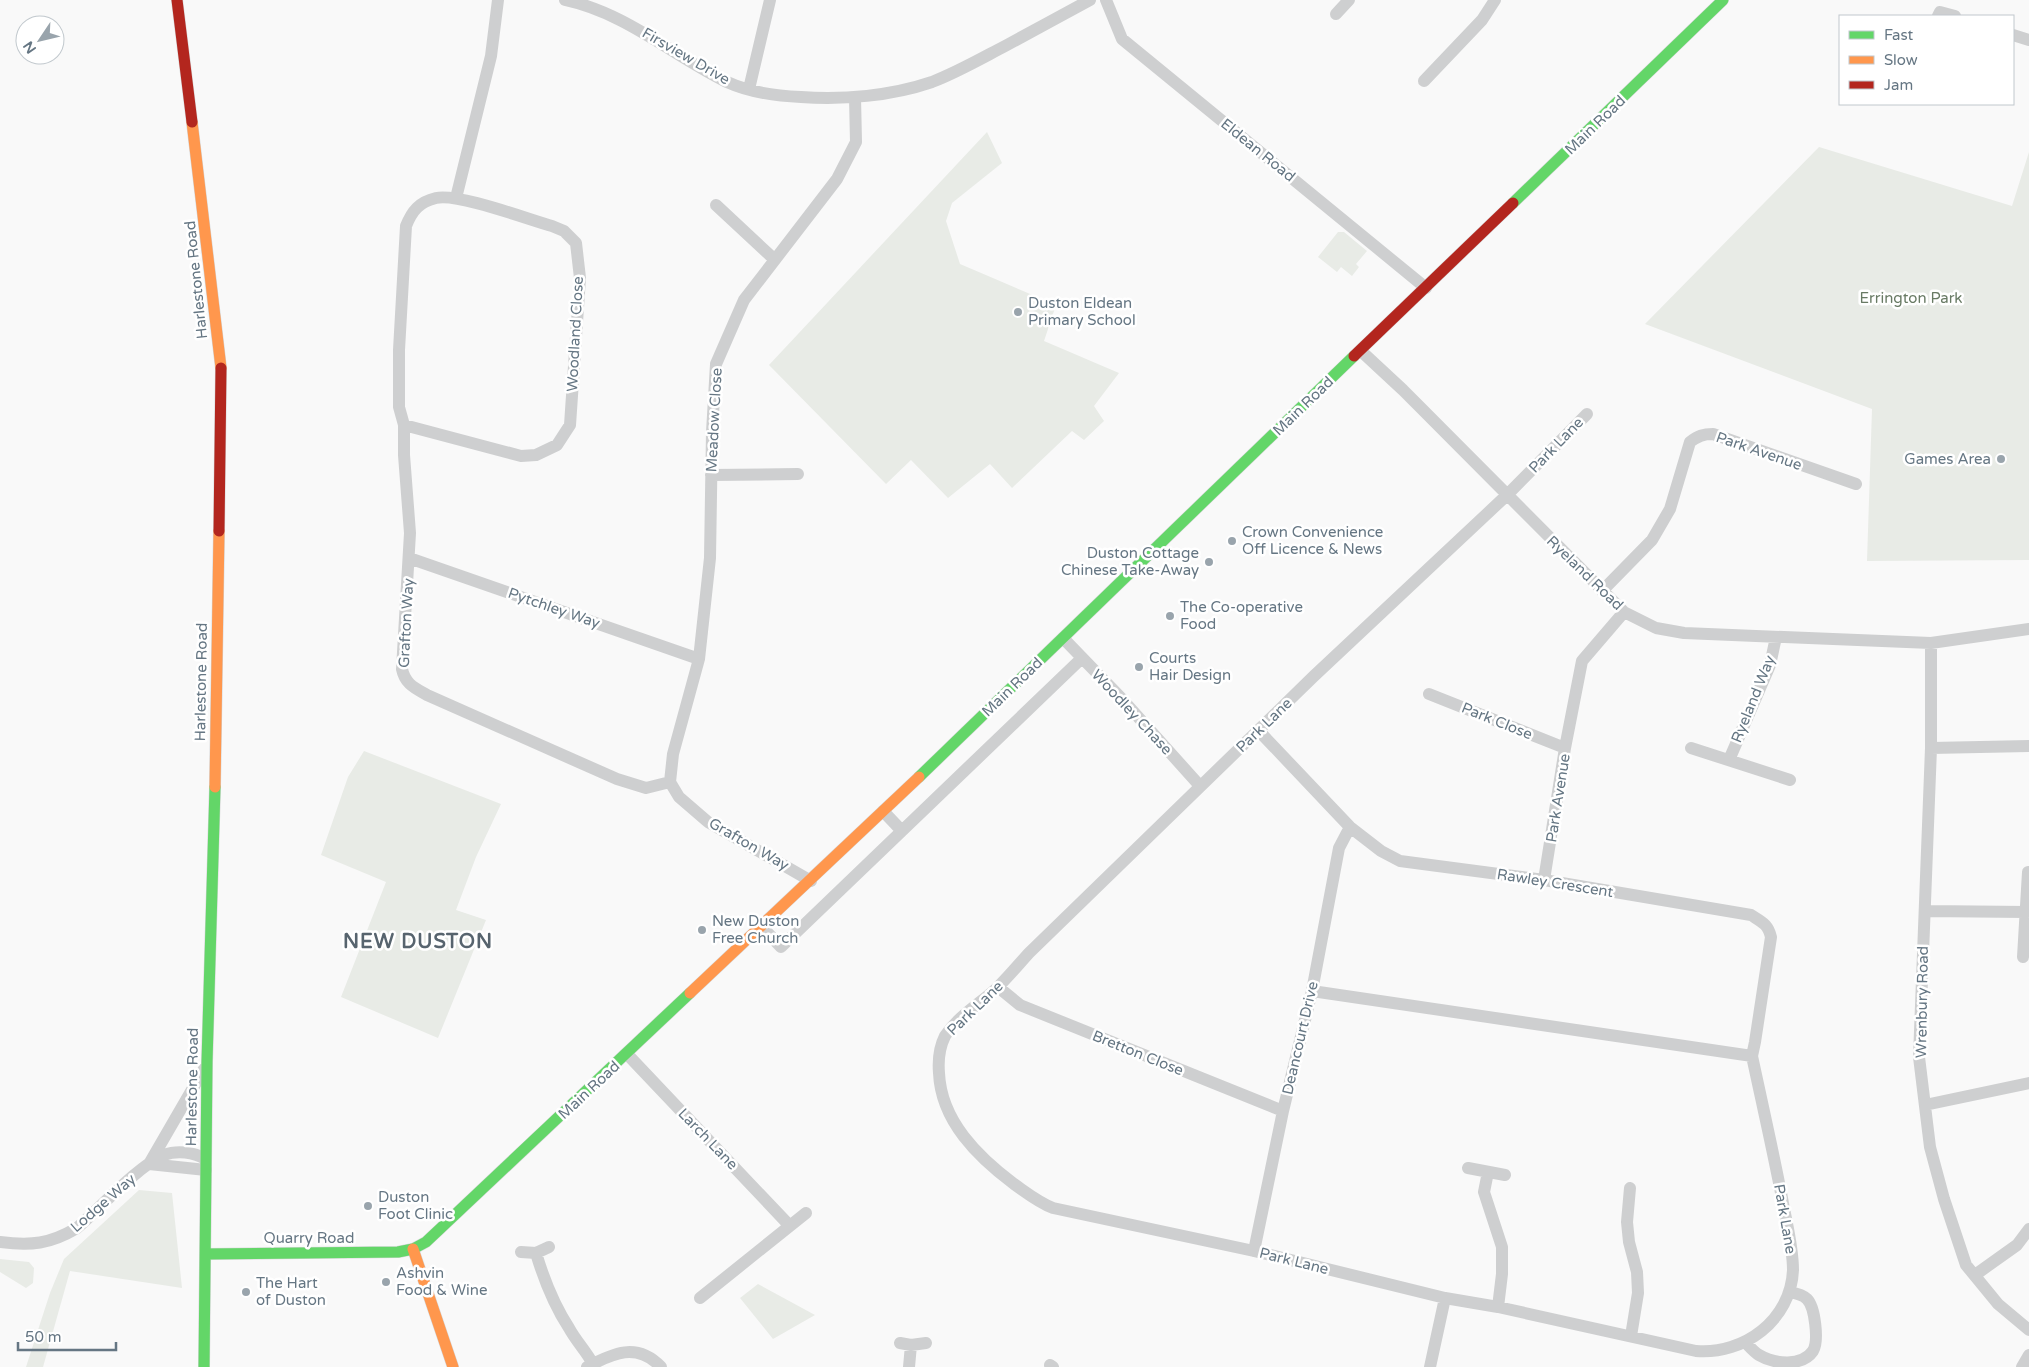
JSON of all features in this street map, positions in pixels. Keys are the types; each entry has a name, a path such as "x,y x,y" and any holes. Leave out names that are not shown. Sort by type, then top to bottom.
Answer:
{"street":[{"name":"Harlestone Road","path":"177,0 222,379 214,829 207,1062 204,1367"},
{"path":"456,198 491,56 498,0"},
{"name":"Firsview Drive","path":"565,0 588,2 632,24 727,82 783,96 816,98 855,97 896,91 931,82 969,66 1090,0"},
{"path":"749,89 770,0"},
{"name":"Eldean Road","path":"1106,0 1122,38 1426,288"},
{"path":"1336,14 1349,0"},
{"path":"1424,81 1482,20 1495,0"},
{"name":"Main Road","path":"413,1250 443,1228 811,881 1723,0"},
{"path":"1938,15 1940,12 1951,15"},
{"path":"2014,35 2029,40"},
{"name":"Meadow Close","path":"670,782 673,754 700,659 710,558 712,432 716,364 744,300 837,179 856,142 855,97"},
{"name":"Grafton Way","path":"456,198 436,198 423,203 412,212 406,226 399,350 399,407 404,425 404,455 410,532 402,669 404,679 413,688 617,779 646,788 670,782 679,797 708,822 811,881"},
{"name":"Woodland Close","path":"404,425 521,456 536,455 557,445 570,425 580,278 576,243 564,232 552,226 456,198"},
{"path":"716,206 775,260"},
{"name":"Ryeland Road","path":"1361,351 1403,390 1624,612 1656,628 1684,633 1931,643 2029,629"},
{"name":"Park Lane","path":"1587,414 1507,496 1258,730 1029,953 998,987 962,1017 946,1035 941,1046 938,1063 939,1081 943,1098 950,1116 973,1148 1008,1179 1040,1203 1053,1208 1254,1251 1445,1298 1498,1307 1696,1351 1713,1352 1746,1342 1766,1329 1778,1315 1789,1292 1793,1270 1791,1244 1772,1146"},
{"name":"Park Avenue","path":"1602,591 1652,540 1670,509 1690,442 1696,437 1704,434 1713,434 1856,484"},
{"path":"711,475 798,474"},
{"name":"Pytchley Way","path":"409,558 700,659"},
{"name":"Park Avenue","path":"1544,880 1565,748 1582,662 1624,612"},
{"name":"Ryeland Way","path":"1729,760 1770,665 1776,637"},
{"name":"Woodley Chase","path":"1063,638 1200,786"},
{"name":"Wrenbury Road","path":"1931,643 1931,748 1919,1057 1930,1147 1944,1199 1966,1265 1998,1304 2029,1330"},
{"name":"Main Road","path":"762,927 781,947 1082,658"},
{"name":"Park Close","path":"1429,694 1565,748"},
{"name":"Rawley Crescent","path":"1258,730 1350,827 1381,852 1400,861 1544,880 1751,916 1765,923 1769,929 1770,937 1752,1056 1772,1146"},
{"path":"1931,748 2029,746"},
{"name":"Ryeland Way","path":"1691,748 1790,780"},
{"path":"883,811 901,830"},
{"name":"Deancourt Drive","path":"1254,1251 1283,1111 1312,991 1339,848 1350,827"},
{"path":"2023,957 2028,872"},
{"path":"1925,911 2026,912"},
{"name":"Bretton Close","path":"998,987 1020,1004 1283,1111"},
{"path":"1312,991 1752,1056"},
{"name":"Larch Lane","path":"626,1054 789,1225"},
{"path":"149,1164 201,1076 207,1062"},
{"path":"1925,1105 2029,1083"},
{"path":"149,1164 164,1155 186,1153 197,1154 206,1164"},
{"name":"Lodge Way","path":"0,1242 31,1244 48,1242 63,1236 77,1228 149,1164"},
{"path":"1468,1168 1505,1175"},
{"path":"1488,1172 1484,1192 1502,1247 1502,1274 1498,1307"},
{"path":"1630,1188 1627,1222 1629,1242 1637,1272 1638,1293 1631,1336"},
{"path":"700,1298 806,1213"},
{"path":"1975,1275 2017,1245 2029,1229"},
{"path":"521,1252 536,1253 549,1247"},
{"path":"413,1250 453,1367"},
{"name":"Quarry Road","path":"206,1254 339,1254 413,1250"},
{"path":"536,1253 553,1301 570,1330 583,1346 590,1365 606,1356 622,1352 640,1354 654,1359 661,1367"},
{"path":"1746,1342 1760,1356 1784,1363 1795,1362 1805,1358 1813,1350 1816,1340 1810,1302 1806,1297 1789,1292"},
{"path":"1430,1367 1445,1298"},
{"path":"909,1367 906,1344 926,1343"},
{"path":"2022,1367 2029,1355"}],"green space":[{"path":"987,132 1002,163 952,203 946,221 960,264 1056,305 1044,341 1119,373 1094,406 1104,421 1084,440 1072,431 1012,488 990,464 948,498 911,460 886,484 769,365"},
{"name":"Errington Park","path":"1819,147 2012,206 2029,152 2029,560 1867,561 1872,409 1645,324"},
{"path":"1338,232 1344,232 1367,251 1356,264 1359,267 1352,276 1341,267 1337,272 1318,257"},
{"path":"364,751 501,804 476,857 456,910 486,920 438,1038 341,997 386,882 321,855 348,777"},
{"path":"139,1190 172,1193 182,1288 70,1271 43,1367 26,1367 50,1293 64,1259"},
{"path":"0,1259 29,1262 34,1268 33,1283 26,1288 0,1272"},
{"path":"758,1284 815,1315 773,1339 740,1298"}],"traffic: fast":[{"path":"1513,203 1723,0"},
{"path":"919,777 1354,356"},
{"path":"204,1367 207,1062 215,787"},
{"path":"206,1254 398,1252 413,1249 426,1242 690,993"}],"traffic: slow":[{"path":"192,122 221,368"},
{"path":"215,787 219,531"},
{"path":"690,993 919,777"},
{"path":"413,1249 453,1367"}],"traffic: jam":[{"path":"177,0 192,122"},
{"path":"1354,356 1513,203"},
{"path":"219,531 221,368"}],"place":[{"name":"Duston Eldean Primary School","path":"1018,312"},
{"name":"Games Area","path":"2001,459"},
{"name":"Crown Convenience Off Licence & News","path":"1232,541"},
{"name":"Duston Cottage Chinese Take-Away","path":"1209,562"},
{"name":"The Co-operative Food","path":"1170,616"},
{"name":"Courts Hair Design","path":"1139,667"},
{"name":"New Duston Free Church","path":"702,930"},
{"name":"Duston Foot Clinic","path":"368,1206"},
{"name":"Ashvin Food & Wine","path":"386,1282"},
{"name":"The Hart of Duston","path":"246,1292"}],"district":[{"name":"NEW DUSTON","path":"418,941"}]}
